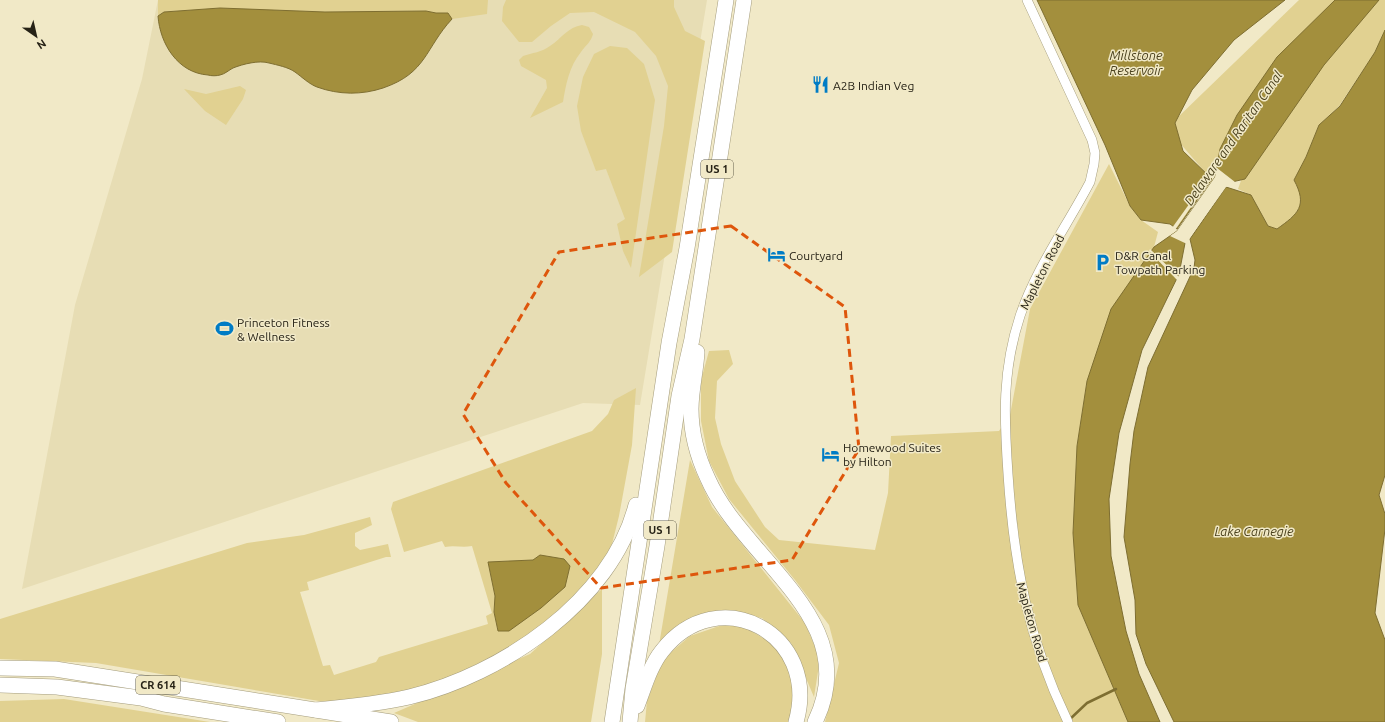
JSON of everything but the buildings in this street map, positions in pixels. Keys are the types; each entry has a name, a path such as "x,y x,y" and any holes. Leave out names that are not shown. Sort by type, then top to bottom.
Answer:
{"highway":[{"path":"716,0 722,32"},
{"name":"US 1","path":"612,722 626,638 648,475 722,32 726,0"},
{"name":"US 1","path":"630,722 633,689 657,546 679,396 692,339 744,0"},
{"path":"692,339 697,352 691,409 700,459 707,478 727,514 800,601 815,624 820,635 825,656 827,675 824,699 815,722"},
{"path":"316,710 380,703 430,691 478,672 518,649 545,631 585,595 601,577 627,534 641,487 648,475"},
{"path":"630,722 654,663 662,651 672,640 693,625 717,618 740,618 752,622 777,638 787,650 798,672 800,708 796,722"},
{"name":"CR 614","path":"0,668 55,669 316,710"},
{"name":"CR 614","path":"0,685 57,687 141,698"},
{"path":"141,698 164,704 278,722"},
{"path":"141,698 168,698 327,722"},
{"path":"316,710 391,722"}],"street":[{"name":"Mapleton Road","path":"1027,0 1086,127 1095,153 1090,182 1035,280 1020,314 1008,360 1004,404 1011,523 1020,580 1034,635 1068,722"}],"highlighted area":[{"path":"731,226 845,307 859,449 792,560 601,588 506,483 463,414 559,252"}],"shaded area":[{"path":"158,0 707,0 640,405 583,403 22,589 75,305 142,79"},
{"path":"158,0 488,0 487,14 452,19 448,13 426,11 325,12 220,8 164,12 158,16"},
{"path":"506,0 674,0 674,7 685,31 705,41 672,252 639,277 664,126 668,86 656,56 635,32 594,12 570,13 532,42 519,42 502,21 503,7"},
{"path":"1299,0 1385,0 1385,30 1375,52 1339,106 1319,125 1306,157 1294,180 1300,197 1299,209 1290,219 1277,229 1268,226 1251,195 1238,189 1243,175 1219,157 1210,178 1173,135 1175,120"},
{"path":"582,25 589,27 593,34 571,70 563,102 530,118 547,88 546,80 521,66 519,60 523,56 547,48 569,30"},
{"path":"610,46 627,48 644,64 655,100 631,268 623,251 617,224 625,219 606,169 596,171 581,131 577,106 583,77 594,54"},
{"path":"240,86 246,90 243,99 226,125 205,111 184,89 206,94"},
{"path":"1109,164 1130,206 1141,220 1158,232 1154,247 1145,260 1087,381 1077,446 1073,533 1078,605 1128,722 825,722 839,663 829,625 795,580 729,499 709,461 701,421 701,380 709,351 729,350 733,364 717,381 715,418 721,444 735,481 765,527 779,540 875,550 888,493 891,436 999,431 1010,415 1030,309"},
{"path":"636,388 632,445 619,516 612,544 600,569 579,594 539,627 504,651 450,677 410,691 365,701 319,701 96,663 0,659 0,619 247,543 304,535 370,517 372,525 355,533 355,546 360,550 388,544 391,557 386,557 307,582 309,590 300,592 323,666 330,665 334,675 376,662 379,657 488,624 486,616 492,613 472,546 445,547 442,541 404,552 391,509 393,502 592,431 608,414 614,400","holes":["533,560 509,631 498,631 494,612 495,596 488,562"]},
{"path":"690,460 712,507 805,623 820,659 814,697 791,643 762,618 722,611 690,619 658,651"},
{"path":"602,589 602,654 591,722 418,722 394,713 530,654"},
{"path":"734,621 777,646 794,675 793,713 788,722 645,722 647,701 663,659 690,636"},
{"path":"64,699 210,722 0,722 0,701"}],"water":[{"name":"Millstone Reservoir","path":"1037,0 1285,0 1234,40 1192,90 1175,123 1183,151 1212,179 1177,229 1170,224 1141,220 1130,206 1105,145"},
{"name":"Delaware and Raritan Canal","path":"1335,0 1379,0 1324,65 1245,179 1223,184 1186,238 1179,274 1142,350 1119,433 1109,499 1111,556 1126,631 1139,674 1160,722 1128,722 1078,605 1073,533 1077,446 1087,381 1111,309 1154,247 1177,231 1215,177 1220,149 1237,115 1277,57"},
{"path":"220,8 325,12 426,11 448,13 452,19 424,59 409,75 383,88 359,93 342,93 317,87 289,69 265,62 241,65 216,76 197,73 188,69 172,55 162,37 158,16 164,12"},
{"name":"Lake Carnegie","path":"1385,30 1385,475 1379,495 1385,514 1385,529 1375,613 1385,640 1385,722 1174,722 1146,664 1136,634 1135,600 1124,537 1134,431 1148,367 1194,268 1195,260 1190,239 1226,187 1251,195 1268,226 1277,229 1290,219 1299,209 1300,203 1298,189 1294,180 1306,157 1319,125 1340,106 1375,52"},
{"path":"540,555 564,559 570,566 565,587 541,608 509,631 498,631 494,612 495,596 488,562 533,560"}],"pier":[{"path":"1217,168 1235,182 1235,184 1226,187 1189,239 1189,242 1188,238 1187,244 1170,236 1177,231 1215,177"},
{"path":"1210,175 1212,177 1175,230 1172,228"},
{"path":"1150,249 1180,278 1178,281 1149,251"}],"waterway":[{"path":"1069,720 1087,703 1116,689"}],"place":[{"name":"A2B Indian Veg","path":"820,85"},
{"name":"Courtyard","path":"776,255"},
{"name":"D&R Canal Towpath Parking","path":"1102,262"},
{"name":"Princeton Fitness & Wellness","path":"224,329"},
{"name":"Homewood Suites by Hilton","path":"830,454"}]}
